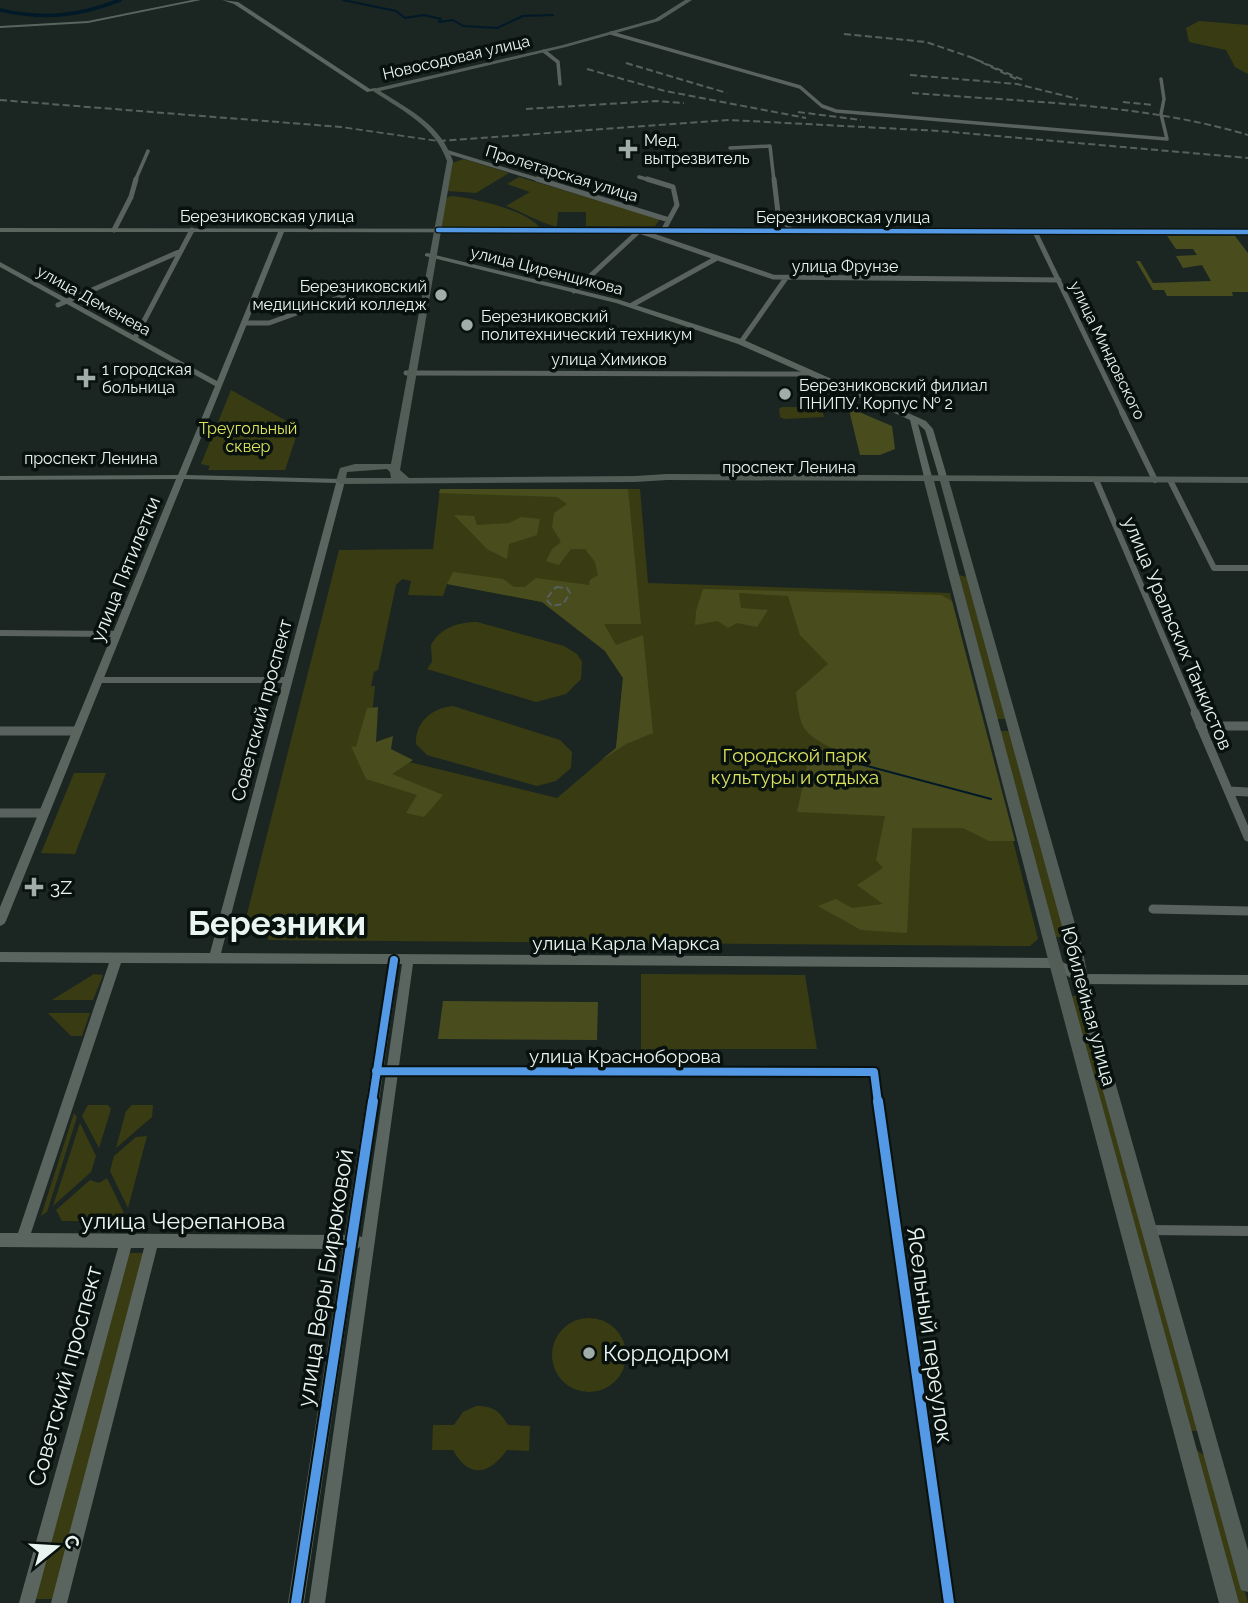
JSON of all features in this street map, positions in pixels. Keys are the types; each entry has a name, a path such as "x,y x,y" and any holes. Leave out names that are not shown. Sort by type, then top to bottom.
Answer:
{"main road":[{"name":"Новосодовая улица","path":"372,91 654,19 683,0"},
{"name":"Новосодовая улица","path":"372,91 611,33 664,17 690,0"},
{"path":"372,91 422,126 444,151"},
{"path":"372,91 437,132 444,151 430,256 421,287 410,373"},
{"path":"385,481 392,469 432,269 430,256"},
{"name":"проспект Ленина","path":"342,475 355,467 392,469"},
{"path":"392,469 406,480"},
{"name":"проспект Ленина","path":"342,475 385,481 635,479 667,483 1248,480"},
{"name":"Юбилейная улица","path":"929,480 1229,1603"},
{"name":"Юбилейная улица","path":"944,480 1086,1004 1248,1583"},
{"path":"1185,1440 1208,1440"}],"street":[{"path":"0,27 88,22 199,0"},
{"path":"224,0 237,2 372,91"},
{"path":"611,33 800,87 807,90 818,106 836,111 1167,139 1161,114 1164,99 1161,79"},
{"path":"544,51 558,62 560,85"},
{"path":"730,148 770,146 778,213 792,231"},
{"path":"114,230 131,197 131,190 148,151"},
{"name":"Пролетарская улица","path":"444,151 669,220"},
{"path":"639,177 673,187 677,205 663,231"},
{"name":"Березниковская улица","path":"0,230 1248,232"},
{"path":"135,338 192,230"},
{"name":"улица Пятилетки","path":"0,921 282,230"},
{"path":"574,290 639,230"},
{"name":"улица Фрунзе","path":"639,230 773,277 1059,280"},
{"name":"улица Миндовского","path":"1035,232 1155,480"},
{"path":"58,305 181,251"},
{"name":"улица Циренщикова","path":"430,256 632,305 741,342 913,418 929,429 944,480"},
{"path":"632,305 717,258"},
{"path":"432,269 450,260"},
{"name":"улица Деменева","path":"0,264 135,338 171,362"},
{"name":"улица Деменева","path":"0,272 218,388"},
{"path":"741,342 786,278"},
{"path":"244,323 269,323 366,288 421,287"},
{"name":"улица Химиков","path":"410,373 813,374"},
{"name":"Юбилейная улица","path":"913,418 929,480"},
{"name":"проспект Ленина","path":"0,476 311,480 342,475"},
{"name":"Советский проспект","path":"214,959 342,475"},
{"name":"улица Уральских Танкистов","path":"1096,480 1248,837"},
{"path":"1170,480 1214,568 1248,568"},
{"path":"0,633 117,634"},
{"path":"99,680 288,681"},
{"path":"1200,726 1248,726"},
{"path":"0,731 77,731"},
{"path":"1228,791 1248,792"},
{"path":"0,813 44,813"},
{"path":"1153,909 1248,911"},
{"name":"улица Карла Маркса","path":"0,957 1056,963"},
{"path":"22,1241 116,959"},
{"name":"улица Веры Бирюковой","path":"296,1603 376,1071 401,960"},
{"name":"улица Веры Бирюковой","path":"317,1603 392,1071 401,960"},
{"path":"1056,963 1081,979 1248,980"},
{"name":"улица Красноборова","path":"376,1071 874,1072"},
{"name":"Ясельный переулок","path":"874,1072 949,1603"},
{"path":"1149,1230 1248,1231"},
{"name":"улица Черепанова","path":"0,1240 367,1242"},
{"name":"Советский проспект","path":"27,1603 126,1242"},
{"path":"59,1603 152,1242"},
{"path":"332,1362 350,1362"}],"green space":[{"path":"1199,21 1248,25 1248,74 1235,67 1226,50 1189,42 1186,28"},
{"path":"464,159 509,173 476,193 447,191 452,163"},
{"path":"519,177 660,219 655,226 586,226 586,212 558,212 557,226 552,225 506,206 530,192 507,184"},
{"path":"451,196 512,210 540,228 441,228 446,198"},
{"path":"1167,236 1235,236 1248,253 1248,292 1232,292 1233,296 1167,296 1164,290 1153,290 1136,261 1140,261 1153,283 1211,281 1202,265 1183,268 1176,256 1197,255 1193,249 1176,249"},
{"name":"Треугольный сквер","path":"231,390 299,428 285,470 208,470 210,466 201,464"},
{"path":"818,407 822,409 824,417 784,419 780,417 779,409"},
{"path":"849,410 892,426 895,449 880,455 860,455"},
{"name":"Городской парк культуры и отдыха","path":"440,489 640,489 648,583 950,593 1038,939 1030,946 268,940 269,934 263,924 246,918 339,550 433,549","holes":["402,579 411,581 408,595 443,596 447,584 542,602 605,651 623,678 616,748 557,798 368,752 374,672 378,670 396,585"]},
{"path":"440,489 628,489 641,624 604,624 616,645 643,635 653,733 626,744 600,761 616,748 623,678 605,651 542,602 447,584 453,572 503,579 514,587 525,587 536,578 589,585 590,580 598,575 595,562 585,549 571,549 559,565 546,561 552,549 561,542 552,527 554,513 567,504 557,497 439,493"},
{"path":"454,515 474,516 477,525 509,523 521,517 540,519 537,535 509,544 507,559 487,549"},
{"path":"959,575 967,577 1006,719 996,719"},
{"path":"703,589 941,595 952,601 1015,841 989,841 963,828 912,828 907,933 861,930 818,906 836,899 852,908 883,904 857,885 883,868 876,860 885,816 797,812 809,758 833,749 814,738 804,728 796,692 828,664 800,635 788,596 739,593 741,608 768,610 757,627 737,623 728,628 718,621 695,625"},
{"path":"477,622 564,646 577,654 582,662 581,679 566,694 536,702 427,669 432,662 431,645 439,634 456,625"},
{"path":"453,706 560,740 572,752 571,768 556,781 537,786 427,755 416,744 418,729 432,713"},
{"path":"378,707 376,742 393,736 391,749 413,760 392,774 443,795 424,817 406,813 417,795 366,779 351,746 356,747 367,708"},
{"path":"1000,731 1009,731 1066,937 1055,937"},
{"path":"74,773 106,773 75,854 41,853"},
{"path":"94,974 103,975 93,1000 52,1000"},
{"path":"641,974 805,975 817,1049 641,1049"},
{"path":"1069,996 1076,996 1103,1079 1199,1431 1185,1431"},
{"path":"443,1001 598,1002 597,1040 438,1039"},
{"path":"48,1013 90,1013 82,1036 71,1036"},
{"path":"88,1105 108,1105 111,1109 99,1148 82,1116"},
{"path":"132,1105 153,1105 152,1117 116,1148 126,1111"},
{"path":"74,1113 77,1117 47,1212 41,1216"},
{"path":"80,1123 96,1156 91,1172 53,1206"},
{"path":"147,1136 128,1208 110,1171 114,1156 136,1137"},
{"path":"107,1178 124,1213 112,1221 62,1221 56,1210 90,1180 99,1183"},
{"path":"126,1253 146,1253 56,1599 32,1599"},
{"name":"Кордодром","path":"589,1318 603,1321 615,1329 623,1341 626,1355 623,1369 615,1381 603,1389 589,1392 575,1389 563,1381 555,1369 552,1355 555,1341 563,1329 575,1321"},
{"path":"476,1406 495,1410 508,1425 530,1426 529,1451 507,1450 493,1465 479,1470 466,1466 453,1450 432,1450 433,1425 454,1425 463,1412"},
{"path":"1197,1450 1207,1458 1248,1603 1233,1603 1194,1451"}],"waterway":[{"path":"0,10 31,15 61,15 90,10 120,0"},
{"path":"343,0 396,11 405,18 424,15 441,19 439,22 453,20 463,26 497,28 523,16 553,15"},
{"path":"826,755 991,799"}],"railway":[{"path":"844,34 926,42 973,58"},
{"path":"973,58 1025,81"},
{"path":"973,58 1016,79"},
{"path":"626,63 727,93"},
{"path":"587,69 665,91 806,118"},
{"path":"910,75 1017,84 1078,99"},
{"path":"912,93 1124,110 1207,124 1248,135"},
{"path":"0,100 341,127 438,141 729,120 940,131 1248,158"},
{"path":"526,109 656,101 684,103"},
{"path":"1123,102 1153,105"},
{"path":"798,112 861,120"},
{"path":"556,587 567,588 570,593 563,604 552,606 546,599 556,587"}],"cycle path":[{"path":"438,230 1248,232"},
{"path":"296,1603 394,960"},
{"path":"376,1071 874,1072 949,1603"}],"place":[{"name":"Мед. вытрезвитель","path":"628,149"},
{"name":"Березниковский медицинский колледж","path":"441,295"},
{"name":"Березниковский политехнический техникум","path":"467,325"},
{"name":"1 городская больница","path":"86,378"},
{"name":"Березниковский филиал ПНИПУ. Корпус № 2","path":"785,394"},
{"name":"3Z","path":"34,887"},
{"name":"Кордодром","path":"589,1353"}],"district":[{"name":"Березники","path":"277,923"}]}
